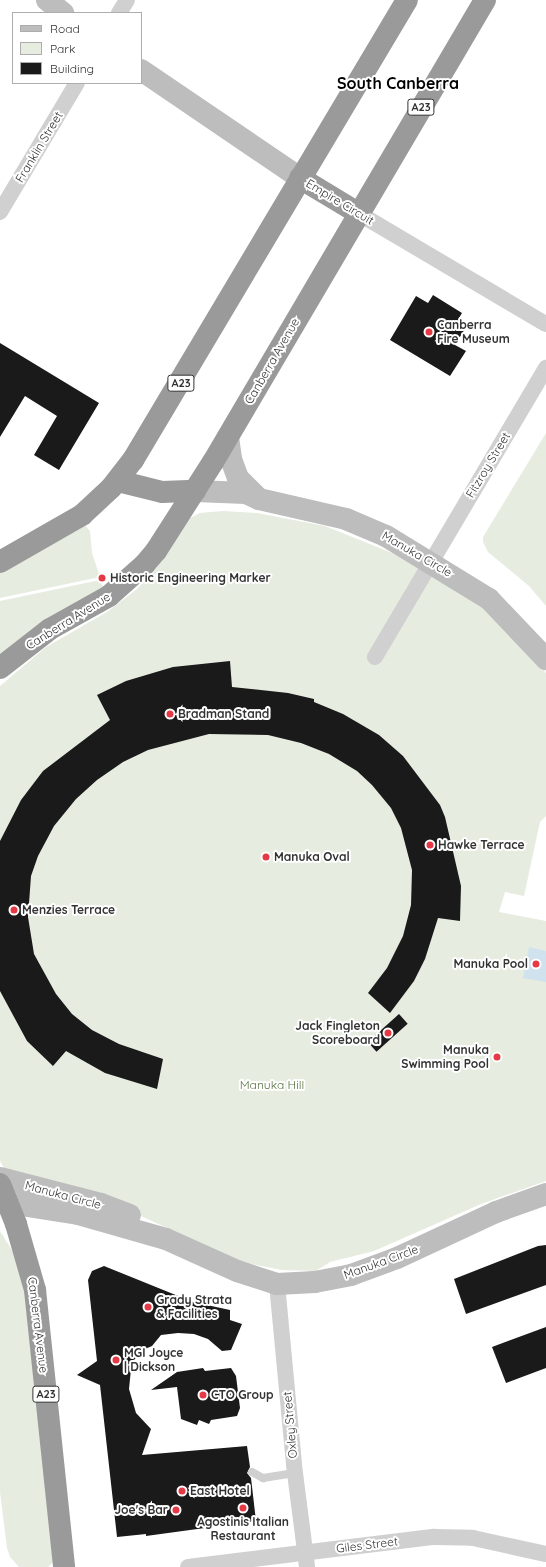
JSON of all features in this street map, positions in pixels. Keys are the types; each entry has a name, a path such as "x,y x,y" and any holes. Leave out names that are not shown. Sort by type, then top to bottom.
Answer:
{"highway":[{"name":"A23","path":"0,562 82,515 118,481 152,432 300,178 408,0"},
{"name":"Canberra Avenue","path":"0,668 45,633 109,596 145,564 191,498 228,437 358,213 485,0"},
{"name":"Empire Circuit","path":"300,178 358,213"},
{"path":"118,481 143,500 191,498"},
{"name":"Canberra Avenue","path":"3,1196 31,1272 36,1296 64,1567"}],"street":[{"path":"47,0 62,12"},
{"path":"120,12 127,0"},
{"name":"Empire Circuit","path":"142,71 300,178"},
{"name":"Franklin Street","path":"0,212 76,84"},
{"name":"Empire Circuit","path":"358,213 546,324"},
{"name":"Fitzroy Street","path":"375,657 546,368"},
{"path":"228,437 233,467 238,478 259,499"},
{"name":"Manuka Circle","path":"191,498 236,505 259,499 346,519 386,536 489,599 546,659"},
{"name":"Manuka Circle","path":"0,1178 101,1204 138,1219 166,1239"},
{"name":"Manuka Circle","path":"3,1196 78,1214 166,1239 237,1271 277,1284 315,1282 351,1275 397,1258 496,1212 546,1194"},
{"name":"Oxley Street","path":"277,1284 295,1473 306,1559"},
{"name":"Giles Street","path":"188,1567 306,1559 434,1537 473,1538 546,1554"}],"lane":[{"path":"252,1472 263,1478 295,1473"}],"green space":[{"path":"546,433 546,606 529,586 488,552 483,542 483,537"},
{"name":"Manuka Oval","path":"223,511 257,513 325,526 397,555 476,600 518,639 546,673 546,816 540,822 524,896 505,892 499,912 546,921 546,1181 481,1204 374,1251 330,1262 316,1271 282,1270 242,1262 132,1212 4,1168 0,1161 0,686 46,647 107,612 137,589 155,570 190,518 200,513"},
{"path":"84,524 90,531 92,553 100,577 0,598 0,572"},
{"path":"100,580 103,587 0,659 0,601"},
{"path":"0,1231 15,1255 24,1278 53,1562 48,1567 19,1567 10,1557 7,1548 0,1492"}],"water":[{"name":"Manuka Pool","path":"529,947 546,951 546,982 523,978"}],"building":[{"name":"Canberra Fire Museum","path":"433,295 462,313 459,318 468,324 455,345 466,351 450,376 390,340 416,296 428,303"},
{"path":"0,343 99,403 59,470 34,455 57,416 25,396 0,437"},
{"path":"230,661 232,687 288,693 314,699 314,702 343,714 379,735 403,756 440,805 445,817 461,886 460,921 438,918 425,959 414,981 390,1013 368,993 387,968 403,936 411,905 412,870 401,828 391,808 372,785 357,771 329,754 301,743 268,735 209,734 148,750 123,762 97,780 76,799 54,826 38,856 31,876 28,917 34,954 56,994 72,1014 92,1030 119,1044 163,1059 157,1089 105,1073 66,1051 53,1066 27,1041 0,991 0,841 21,800 43,771 110,720 97,695 126,681 173,667"},
{"name":"Jack Fingleton Scoreboard","path":"399,1014 408,1024 376,1052 368,1042"},
{"path":"546,1245 546,1285 466,1314 454,1279 538,1246"},
{"path":"104,1266 193,1302 230,1310 230,1320 242,1324 231,1350 222,1351 208,1339 194,1334 178,1333 161,1335 152,1346 138,1352 131,1369 129,1389 136,1413 151,1429 142,1455 247,1446 250,1467 247,1473 251,1478 256,1521 146,1536 146,1534 117,1537 100,1385 77,1375 97,1361 88,1280 92,1271"},
{"path":"546,1327 546,1368 506,1383 492,1347"},
{"path":"203,1368 205,1371 231,1368 236,1376 240,1408 237,1416 211,1420 209,1424 199,1420 197,1425 181,1419 177,1387 151,1390 177,1372"}],"place":[{"name":"Canberra Fire Museum","path":"429,332"},
{"name":"Historic Engineering Marker","path":"102,578"},
{"name":"Bradman Stand","path":"170,714"},
{"name":"Hawke Terrace","path":"430,845"},
{"name":"Manuka Oval","path":"266,857"},
{"name":"Menzies Terrace","path":"14,910"},
{"name":"Manuka Pool","path":"536,964"},
{"name":"Jack Fingleton Scoreboard","path":"388,1033"},
{"name":"Manuka Swimming Pool","path":"497,1057"},
{"name":"Grady Strata & Facilities","path":"148,1307"},
{"name":"MGI Joyce | Dickson","path":"116,1360"},
{"name":"CTO Group","path":"203,1395"},
{"name":"East Hotel","path":"182,1491"},
{"name":"Agostinis Italian Restaurant","path":"243,1508"},
{"name":"Joe's Bar","path":"176,1510"}],"district":[{"name":"South Canberra","path":"398,83"}],"park label":[{"name":"Manuka Hill","path":"272,1085"}]}
